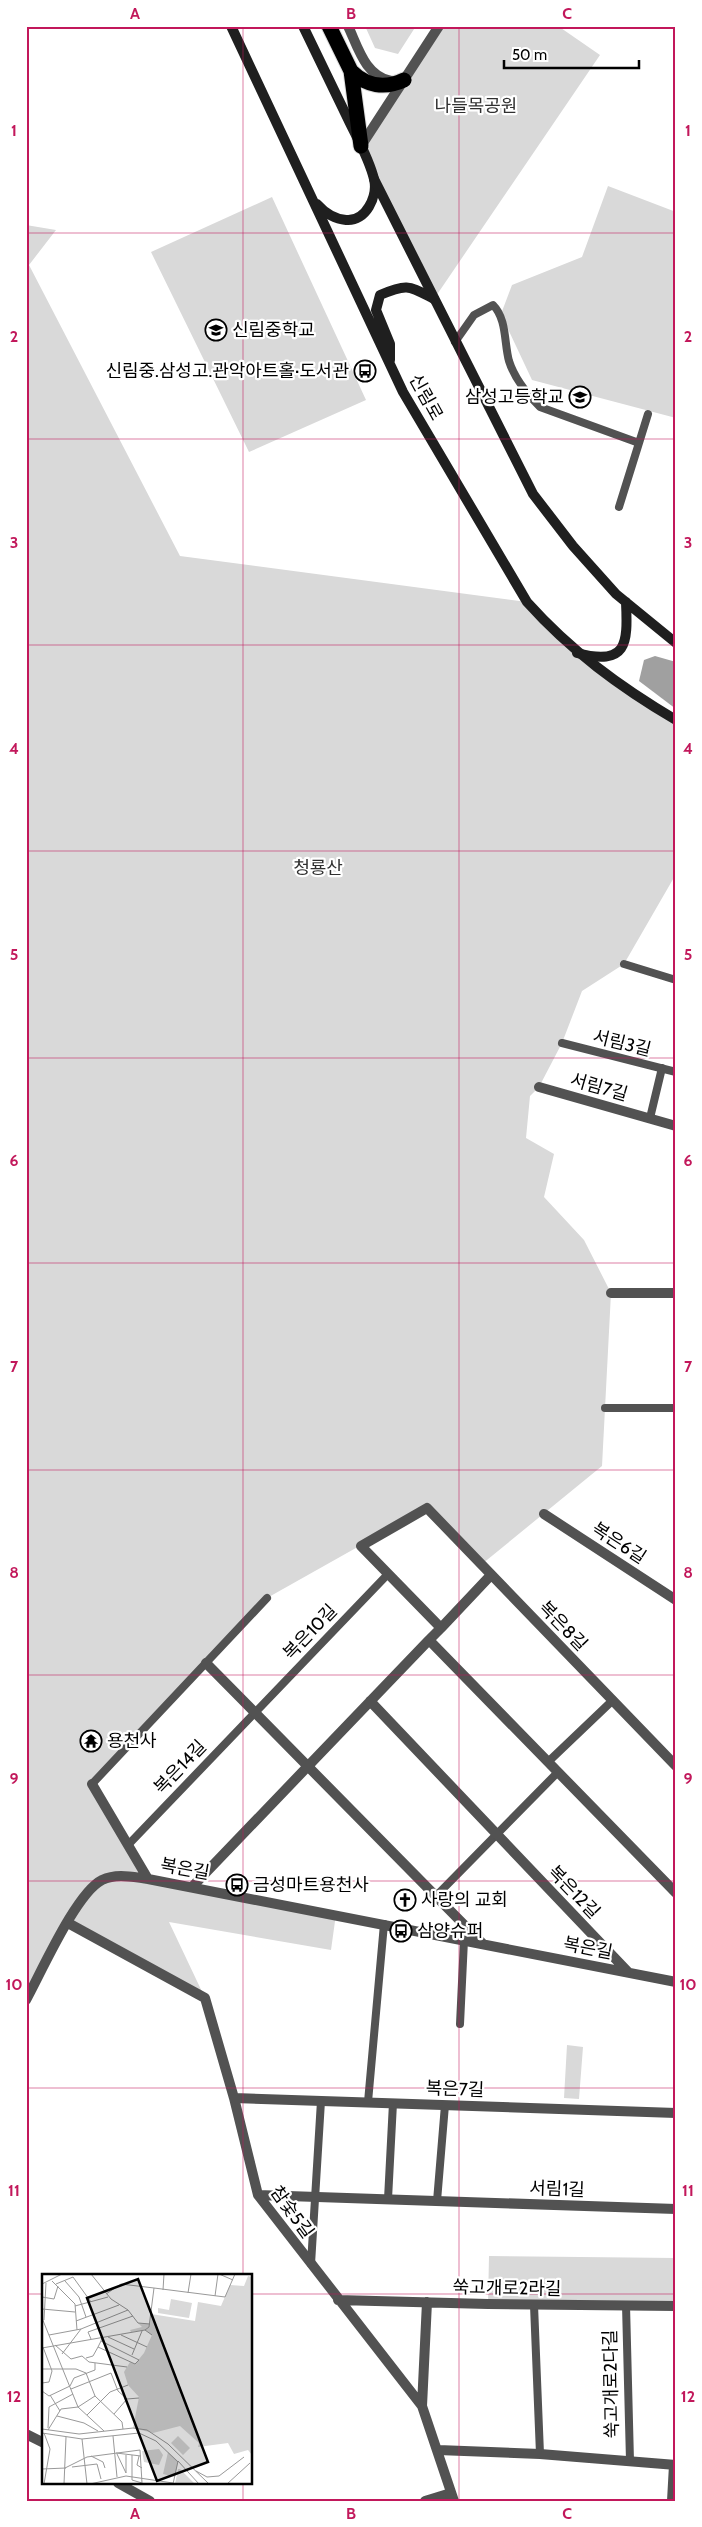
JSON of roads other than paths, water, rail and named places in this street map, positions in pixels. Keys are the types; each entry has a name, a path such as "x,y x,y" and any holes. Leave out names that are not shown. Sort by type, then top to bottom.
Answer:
{"highway":[{"path":"329,26 350,71 361,146"},
{"path":"350,71 375,85 389,85 404,80"}],"main road":[{"name":"신림로","path":"232,26 403,392 527,602 554,632 577,653 622,687 676,720"},
{"path":"303,26 361,146 374,179 533,494 573,546 626,602 676,643"},
{"path":"312,197 331,216 349,221 363,214 371,201 374,179"},
{"path":"390,364 390,344 376,310 380,295 400,287 411,287 434,299"},
{"path":"577,653 605,658 612,657 620,650 626,638 626,602"}],"street":[{"path":"348,26 367,65 375,74 390,81 404,80"},
{"path":"361,146 439,26"},
{"name":"서림7길","path":"539,1087 676,1126"},
{"path":"611,1293 676,1293"},
{"name":"복은8길","path":"388,1574 361,1546 427,1508 676,1766"},
{"name":"복은6길","path":"544,1514 676,1600"},
{"path":"388,1574 441,1628"},
{"path":"193,1886 492,1575"},
{"path":"429,1640 676,1893"},
{"path":"206,1663 483,1944"},
{"name":"복은12길","path":"370,1702 628,1972"},
{"name":"복은길","path":"92,1784 148,1879 193,1886 676,1982"},
{"path":"26,2000 82,1899 101,1881 113,1876 148,1879"},
{"name":"참숯5길","path":"68,1923 205,1998 234,2098 258,2195 422,2406 452,2497"},
{"name":"복은7길","path":"234,2098 676,2113"},
{"name":"서림1길","path":"258,2195 676,2210"},
{"name":"쑥고개로2라길","path":"338,2300 534,2305 676,2306"},
{"path":"422,2406 428,2302"},
{"path":"26,2434 42,2442"},
{"name":"쑥고개로2다길","path":"438,2450 540,2454 675,2465"},
{"path":"672,2501 675,2465"},
{"path":"120,2484 150,2501"},
{"path":"424,2501 452,2497"}],"lane":[{"path":"455,342 474,315 493,305 501,316 510,362 530,396 540,407 639,443"},
{"path":"619,507 648,414"},
{"path":"624,964 676,980"},
{"name":"서림3길","path":"562,1043 676,1072"},
{"path":"650,1118 662,1068"},
{"path":"604,1408 676,1408"},
{"name":"복은10길","path":"255,1713 388,1574"},
{"path":"92,1784 267,1598"},
{"path":"548,1762 613,1700"},
{"name":"복은14길","path":"128,1844 255,1713"},
{"path":"436,1896 558,1772"},
{"path":"368,2102 384,1924"},
{"path":"460,2024 464,1940"},
{"path":"311,2264 321,2101"},
{"path":"388,2200 393,2103"},
{"path":"437,2201 445,2105"},
{"path":"534,2305 540,2454"},
{"name":"쑥고개로2다길","path":"626,2305 630,2461"}],"place":[{"name":"신림중학교","path":"216,330"},
{"name":"신림중.삼성고.관악아트홀·도서관","path":"365,371"},
{"name":"삼성고등학교","path":"580,397"},
{"name":"용천사","path":"91,1741"},
{"name":"금성마트용천사","path":"237,1885"},
{"name":"사랑의 교회","path":"405,1900"},
{"name":"삼양슈퍼","path":"401,1931"}],"park label":[{"name":"나들목공원","path":"476,106"},
{"name":"청룡산","path":"318,868"}]}
